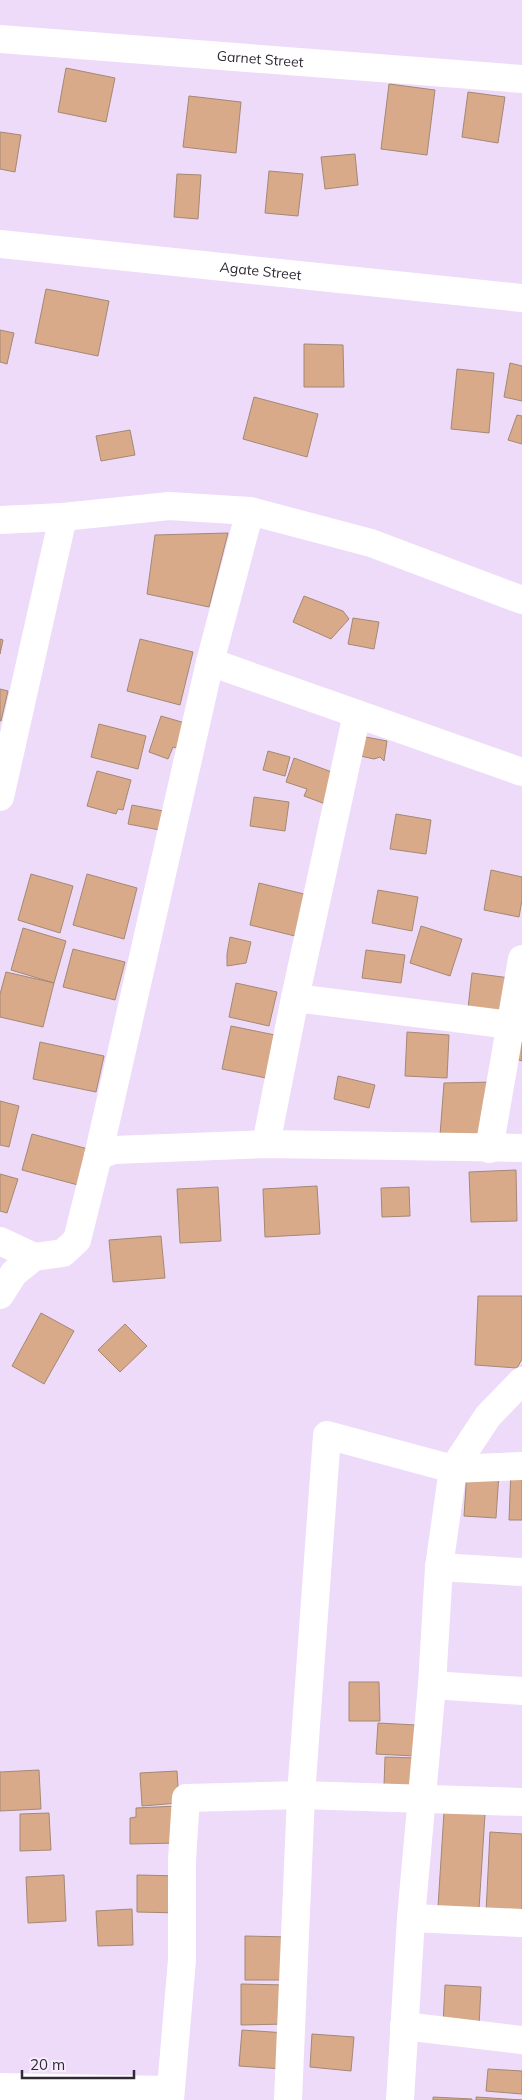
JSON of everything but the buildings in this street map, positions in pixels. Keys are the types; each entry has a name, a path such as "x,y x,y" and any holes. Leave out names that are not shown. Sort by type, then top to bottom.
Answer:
{"street":[{"name":"Garnet Street","path":"0,39 522,79"},
{"name":"Agate Street","path":"0,244 522,298"},
{"path":"0,520 63,517 170,506 250,511 371,543 522,600"},
{"path":"0,1295 14,1273 34,1258 63,1253 77,1240 98,1156 210,662 250,511"},
{"path":"0,797 63,517"},
{"path":"210,662 522,772"},
{"path":"266,1144 295,998 357,714"},
{"path":"489,1149 522,959"},
{"path":"295,998 510,1025"},
{"path":"98,1156 114,1150 266,1144 489,1149 522,1148"},
{"path":"0,1241 34,1258"},
{"path":"400,2100 411,1918 420,1798 432,1685 439,1567 453,1469 488,1416 522,1380"},
{"path":"288,2100 301,1795 327,1435 453,1469 522,1466"},
{"path":"439,1567 522,1572"},
{"path":"432,1685 522,1690"},
{"path":"0,2087 170,2095 182,1960 182,1860 186,1798 301,1795 522,1802"},
{"path":"411,1918 522,1923"},
{"path":"404,2026 522,2040"}]}
